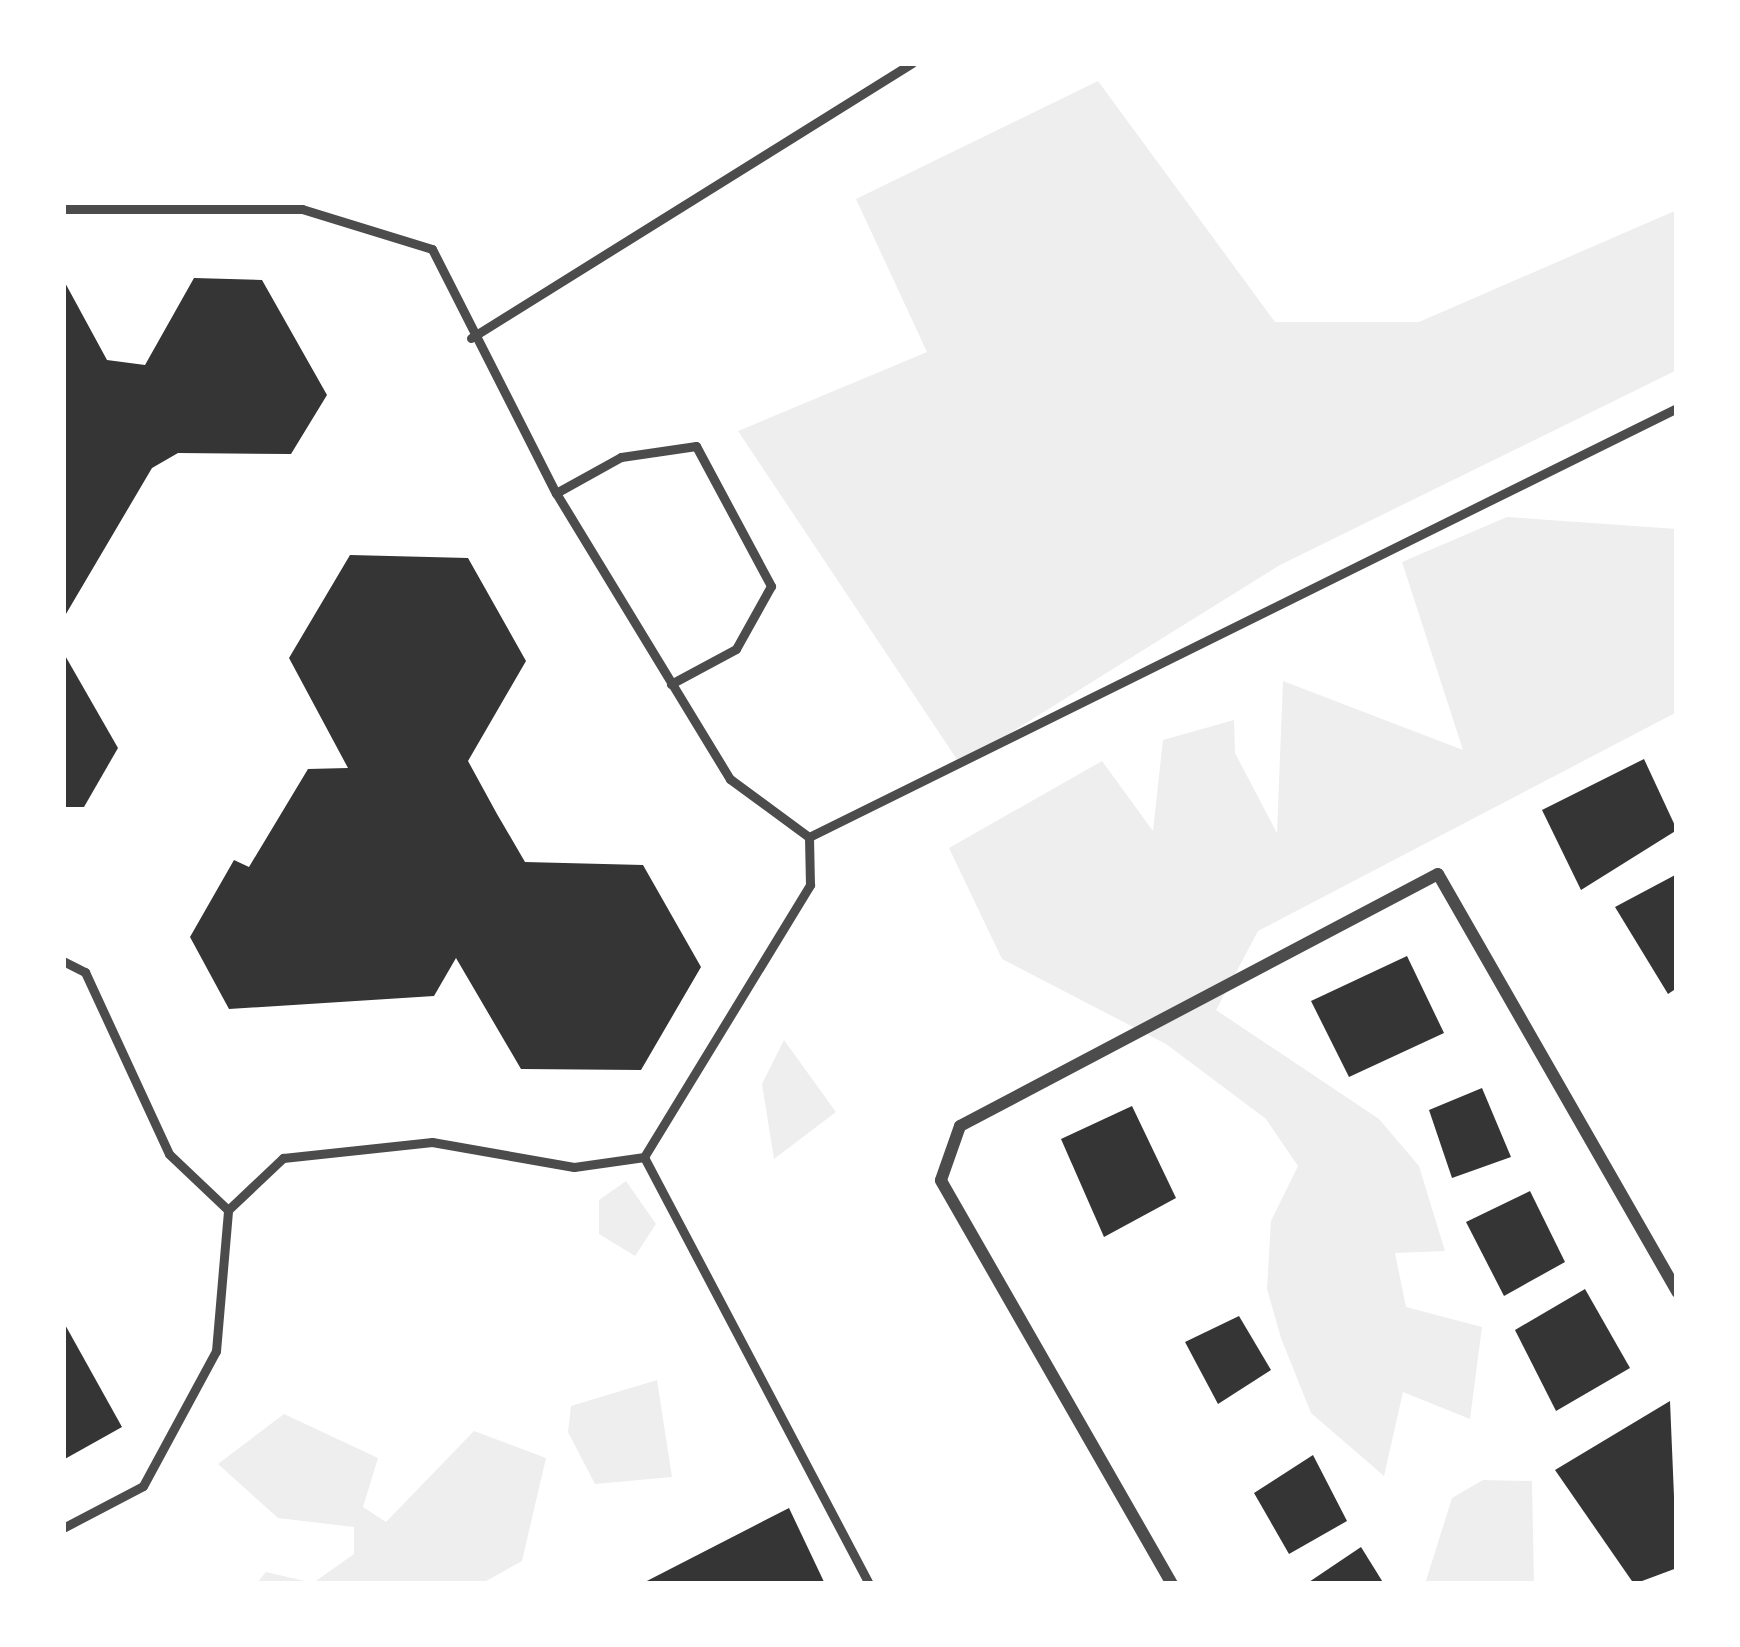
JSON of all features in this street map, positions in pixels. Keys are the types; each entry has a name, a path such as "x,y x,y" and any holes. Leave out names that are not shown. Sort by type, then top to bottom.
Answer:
{"street":[{"path":"1172,1584 941,1180 960,1126 1438,874 1677,1292"}],"lane":[{"path":"471,338 912,63"},
{"path":"63,209 302,209 432,249 471,338 556,493 730,779 809,837"},
{"path":"809,837 1677,408"},
{"path":"556,493 621,457 696,446 771,586 736,649 671,684"},
{"path":"644,1157 810,885 809,837"},
{"path":"63,961 85,972 169,1154 228,1210"},
{"path":"63,1528 143,1486 216,1351 228,1210 283,1158 432,1142 574,1167 644,1157"},
{"path":"644,1157 869,1584"}],"shaded area":[{"path":"1098,81 1275,322 1419,322 1677,210 1677,370 1280,565 960,764 738,431 927,352 856,199"},
{"path":"1507,517 1677,529 1677,712 1258,931 1216,1010 1379,1119 1419,1166 1445,1251 1395,1253 1406,1307 1482,1327 1470,1419 1403,1392 1384,1476 1311,1413 1281,1338 1267,1289 1271,1221 1298,1166 1266,1119 1166,1044 1002,959 949,848 1102,761 1153,831 1163,740 1234,720 1235,753 1277,833 1283,681 1463,750 1402,562"},
{"path":"784,1040 836,1112 774,1159 762,1084"},
{"path":"626,1181 656,1224 635,1256 599,1234 599,1200"},
{"path":"657,1380 672,1477 595,1484 568,1432 571,1406"},
{"path":"284,1414 378,1458 363,1507 386,1522 474,1431 546,1458 522,1561 481,1584 256,1584 266,1572 313,1583 354,1554 354,1527 278,1518 218,1464"},
{"path":"1483,1480 1532,1481 1534,1584 1425,1584 1452,1498"}],"building":[{"path":"194,278 262,280 327,395 291,454 178,453 152,468 63,619 63,279 107,360 145,365"},
{"path":"350,555 468,558 526,661 468,761 497,814 525,862 643,865 701,967 641,1070 521,1069 456,958 434,996 229,1009 190,937 234,860 249,867 308,769 348,768 289,658"},
{"path":"63,652 118,748 84,807 63,807"},
{"path":"1644,759 1677,830 1581,890 1542,810"},
{"path":"1677,874 1677,988 1668,994 1615,907"},
{"path":"1407,956 1444,1033 1349,1077 1311,1001"},
{"path":"1482,1088 1511,1157 1452,1178 1429,1110"},
{"path":"1132,1106 1176,1198 1104,1237 1061,1139"},
{"path":"1530,1191 1565,1262 1504,1296 1466,1222"},
{"path":"1585,1289 1630,1368 1556,1411 1515,1330"},
{"path":"1239,1316 1271,1370 1218,1404 1185,1342"},
{"path":"63,1321 122,1427 63,1460"},
{"path":"1670,1401 1677,1568 1634,1584 1555,1470"},
{"path":"1313,1455 1347,1521 1289,1554 1254,1493"},
{"path":"789,1508 825,1584 641,1584"},
{"path":"1361,1547 1384,1584 1306,1584"}]}
